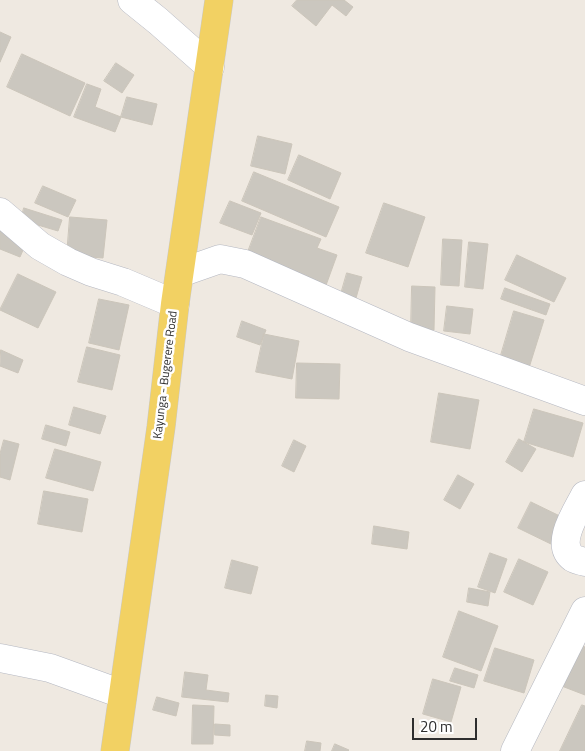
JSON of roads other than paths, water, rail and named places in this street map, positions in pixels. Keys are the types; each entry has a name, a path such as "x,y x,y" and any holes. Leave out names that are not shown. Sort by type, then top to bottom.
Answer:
{"main road":[{"name":"Kayunga - Bugerere Road","path":"114,751 161,427 175,304 219,0"}],"street":[{"path":"132,0 210,67"},
{"path":"0,212 40,246 68,262 175,304"},
{"path":"180,273 220,259 245,264 409,337 585,401"},
{"path":"585,496 570,524 566,538 566,548 573,558 585,562"},
{"path":"515,751 585,612"},
{"path":"0,658 50,668 122,694"}]}
